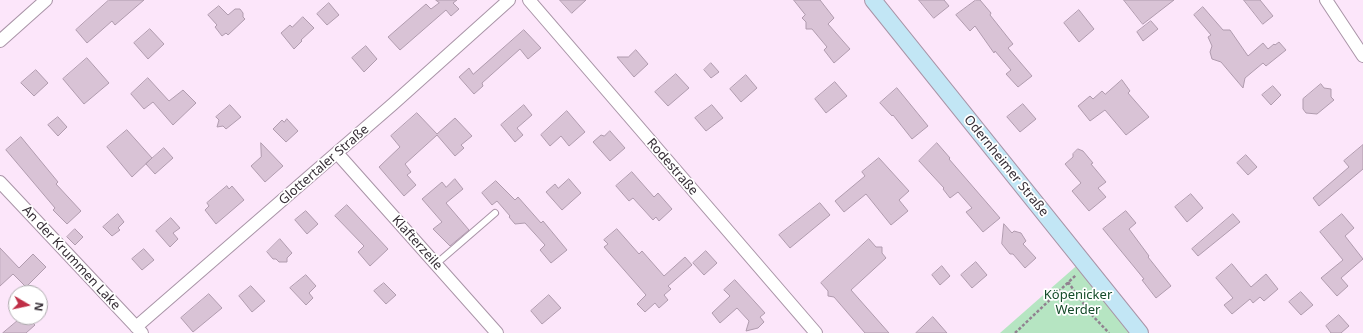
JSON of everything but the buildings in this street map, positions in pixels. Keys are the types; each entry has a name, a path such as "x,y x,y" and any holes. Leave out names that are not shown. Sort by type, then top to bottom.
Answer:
{"street":[{"path":"0,41 46,0"},
{"name":"Glottertaler Straße","path":"139,330 509,0"},
{"name":"Rodestraße","path":"529,0 816,333"},
{"name":"Odernheimer Straße","path":"873,0 1140,333"},
{"path":"1326,0 1363,56"},
{"name":"Klafterzeile","path":"337,153 497,333"},
{"name":"An der Krummen Lake","path":"0,182 139,330"}],"lane":[{"path":"436,264 495,213"}],"path":[{"path":"1015,333 1079,271"},
{"path":"1068,282 1091,314 1109,333"}],"green space":[{"name":"Köpenicker Werder","path":"1082,261 1140,333 1000,333"}]}
